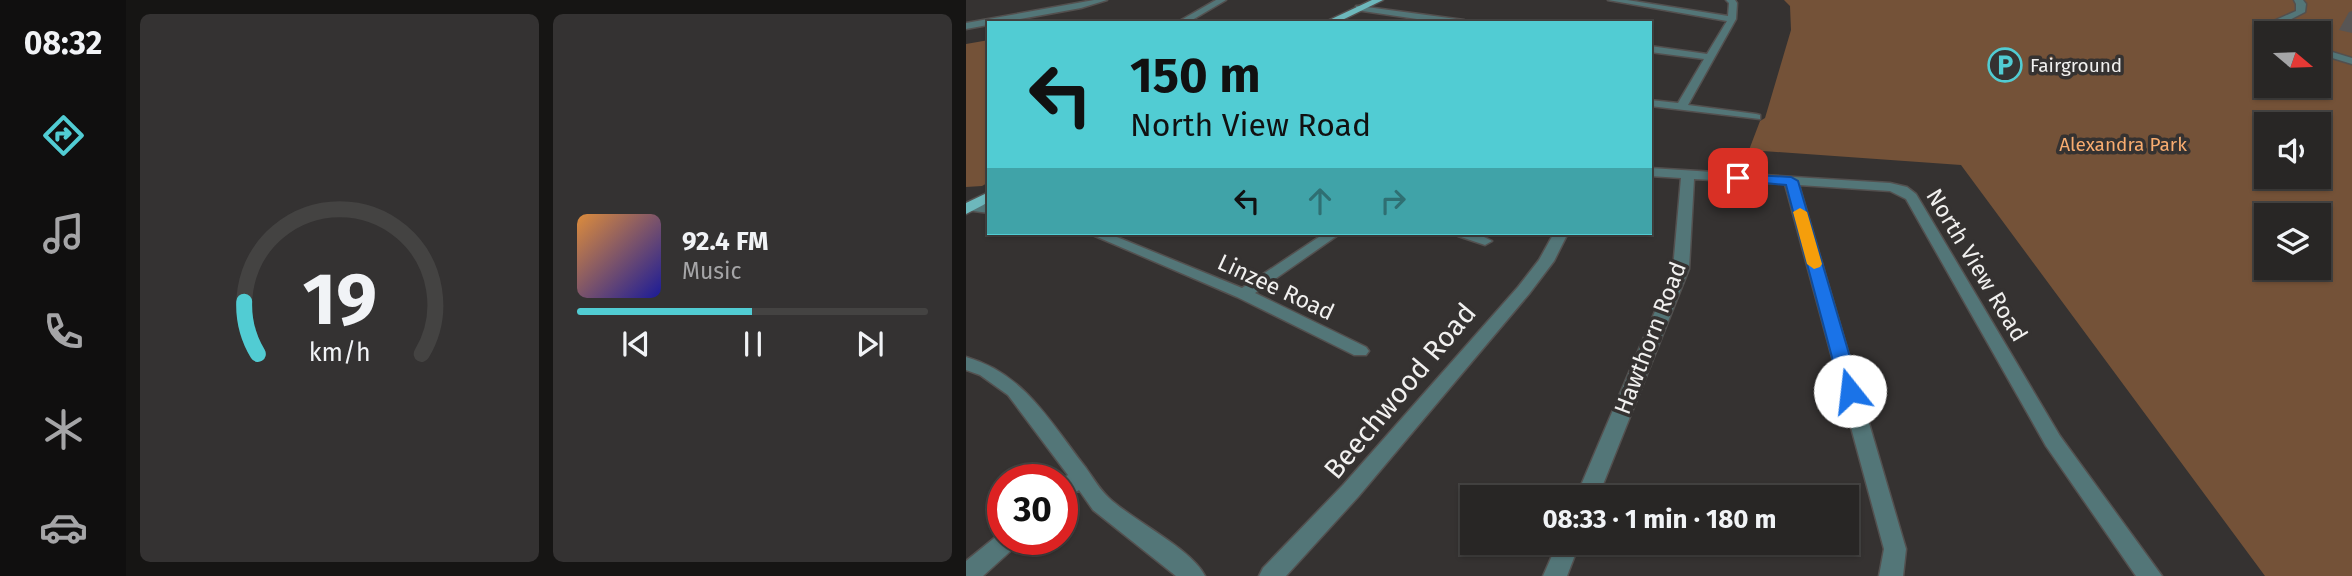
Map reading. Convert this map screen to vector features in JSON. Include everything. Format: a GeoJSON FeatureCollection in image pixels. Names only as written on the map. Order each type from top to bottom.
{"type":"FeatureCollection","features":[{"type":"Feature","properties":{"kind":"main road"},"geometry":{"type":"LineString","coordinates":[[1332,21],[1379,0]]}},
{"type":"Feature","properties":{"kind":"main road"},"geometry":{"type":"LineString","coordinates":[[968,208],[987,197]]}},
{"type":"Feature","properties":{"kind":"street"},"geometry":{"type":"LineString","coordinates":[[995,21],[1103,0]]}},
{"type":"Feature","properties":{"kind":"street"},"geometry":{"type":"LineString","coordinates":[[1184,21],[1222,0]]}},
{"type":"Feature","properties":{"kind":"street"},"geometry":{"type":"LineString","coordinates":[[1612,0],[1732,19]]}},
{"type":"Feature","properties":{"kind":"street"},"geometry":{"type":"LineString","coordinates":[[1681,107],[1732,19],[1733,3],[1730,0]]}},
{"type":"Feature","properties":{"kind":"street"},"geometry":{"type":"LineString","coordinates":[[2280,21],[2300,12],[2301,4],[2298,0]]}},
{"type":"Feature","properties":{"kind":"street"},"geometry":{"type":"LineString","coordinates":[[1074,21],[1081,6]]}},
{"type":"Feature","properties":{"kind":"street"},"geometry":{"type":"LineString","coordinates":[[1359,8],[1450,21]]}},
{"type":"Feature","properties":{"kind":"street"},"geometry":{"type":"LineString","coordinates":[[1372,21],[1389,12]]}},
{"type":"Feature","properties":{"kind":"street"},"geometry":{"type":"LineString","coordinates":[[966,26],[987,22]]}},
{"type":"Feature","properties":{"kind":"street"},"geometry":{"type":"LineString","coordinates":[[1652,48],[1710,57]]}},
{"type":"Feature","properties":{"kind":"street"},"geometry":{"type":"LineString","coordinates":[[2331,55],[2352,61]]}},
{"type":"Feature","properties":{"kind":"street"},"geometry":{"type":"LineString","coordinates":[[1652,103],[1756,117]]}},
{"type":"Feature","properties":{"kind":"street","name":"North View Road"},"geometry":{"type":"LineString","coordinates":[[1652,172],[1890,187],[1902,190],[1911,197],[2053,441],[2150,576]]}},
{"type":"Feature","properties":{"kind":"street","name":"Hawthorn Road"},"geometry":{"type":"LineString","coordinates":[[1592,485],[1681,269],[1688,174]]}},
{"type":"Feature","properties":{"kind":"street"},"geometry":{"type":"LineString","coordinates":[[1791,181],[1895,549],[1891,576]]}},
{"type":"Feature","properties":{"kind":"street"},"geometry":{"type":"LineString","coordinates":[[968,208],[987,209]]}},
{"type":"Feature","properties":{"kind":"street","name":"Linzee Road"},"geometry":{"type":"LineString","coordinates":[[1100,235],[1243,294],[1360,351]]}},
{"type":"Feature","properties":{"kind":"street"},"geometry":{"type":"LineString","coordinates":[[1243,294],[1331,235]]}},
{"type":"Feature","properties":{"kind":"street"},"geometry":{"type":"LineString","coordinates":[[1468,235],[1485,241]]}},
{"type":"Feature","properties":{"kind":"street","name":"Beechwood Road"},"geometry":{"type":"LineString","coordinates":[[1270,576],[1336,509],[1514,300],[1545,260],[1560,235]]}},
{"type":"Feature","properties":{"kind":"street"},"geometry":{"type":"LineString","coordinates":[[966,363],[986,371],[1015,390],[1101,504],[1193,576]]}},
{"type":"Feature","properties":{"kind":"street"},"geometry":{"type":"LineString","coordinates":[[966,576],[990,555]]}},
{"type":"Feature","properties":{"kind":"street"},"geometry":{"type":"LineString","coordinates":[[1555,576],[1564,555]]}},
{"type":"Feature","properties":{"kind":"green space","name":"Alexandra Park"},"geometry":{"type":"Polygon","coordinates":[[[1784,0],[2352,0],[2352,576],[2265,576],[1961,165],[1749,150],[1760,121],[1765,118],[1791,30],[1790,6],[1784,0]]]}},
{"type":"Feature","properties":{"kind":"green space"},"geometry":{"type":"Polygon","coordinates":[[[987,40],[987,183],[966,187],[966,44],[987,40]]]}},
{"type":"Feature","properties":{"kind":"slow traffic"},"geometry":{"type":"LineString","coordinates":[[1800,212],[1814,264]]}},
{"type":"Feature","properties":{"kind":"place","name":"Fairground"},"geometry":{"type":"Point","coordinates":[2005,65]}},
{"type":"Feature","properties":{"kind":"route"},"geometry":{"type":"LineString","coordinates":[[1738,178],[1791,181],[1850,391]]}}]}
